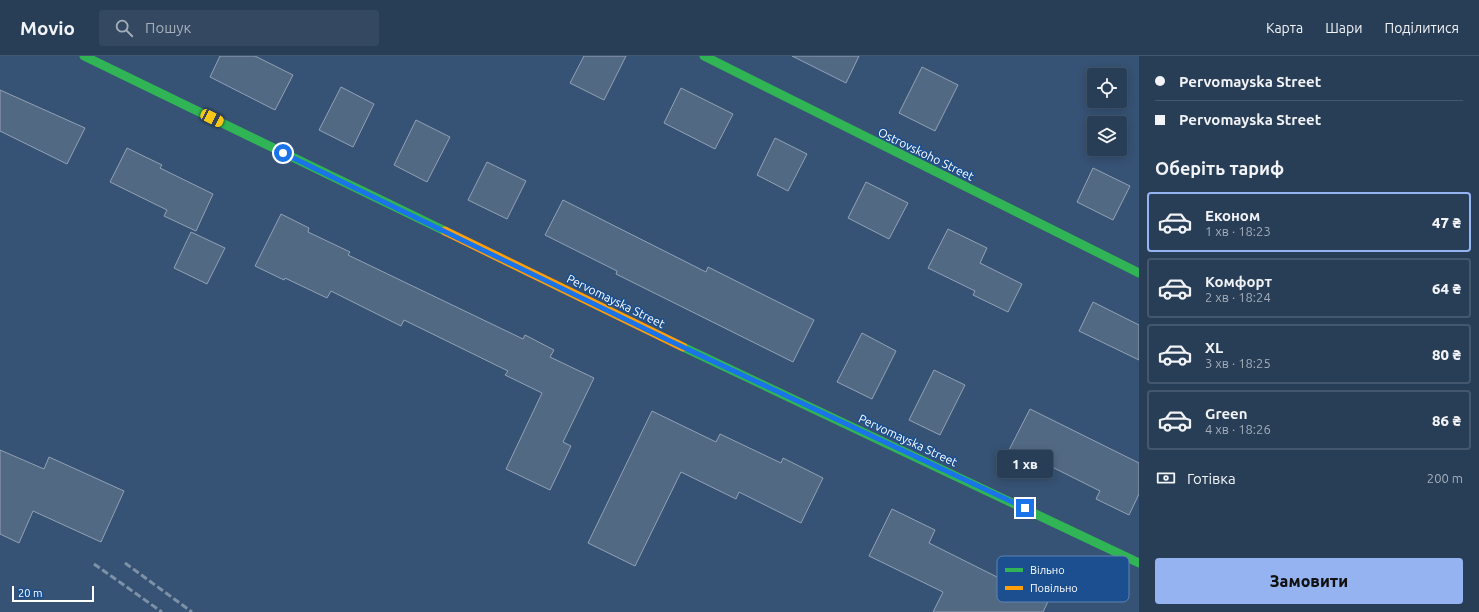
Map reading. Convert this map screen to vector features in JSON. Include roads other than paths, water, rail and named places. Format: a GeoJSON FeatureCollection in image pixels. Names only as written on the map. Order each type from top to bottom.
{"type":"FeatureCollection","features":[{"type":"Feature","properties":{"kind":"street","name":"Pervomayska Street"},"geometry":{"type":"LineString","coordinates":[[84,56],[668,340],[1124,556]]}},
{"type":"Feature","properties":{"kind":"street","name":"Ostrovskoho Street"},"geometry":{"type":"LineString","coordinates":[[704,56],[1139,273]]}},
{"type":"Feature","properties":{"kind":"street","name":"Pervomayska Street"},"geometry":{"type":"LineString","coordinates":[[1129,558],[1139,563]]}},
{"type":"Feature","properties":{"kind":"railway"},"geometry":{"type":"LineString","coordinates":[[125,563],[192,612]]}},
{"type":"Feature","properties":{"kind":"railway"},"geometry":{"type":"LineString","coordinates":[[94,564],[162,612]]}}]}
